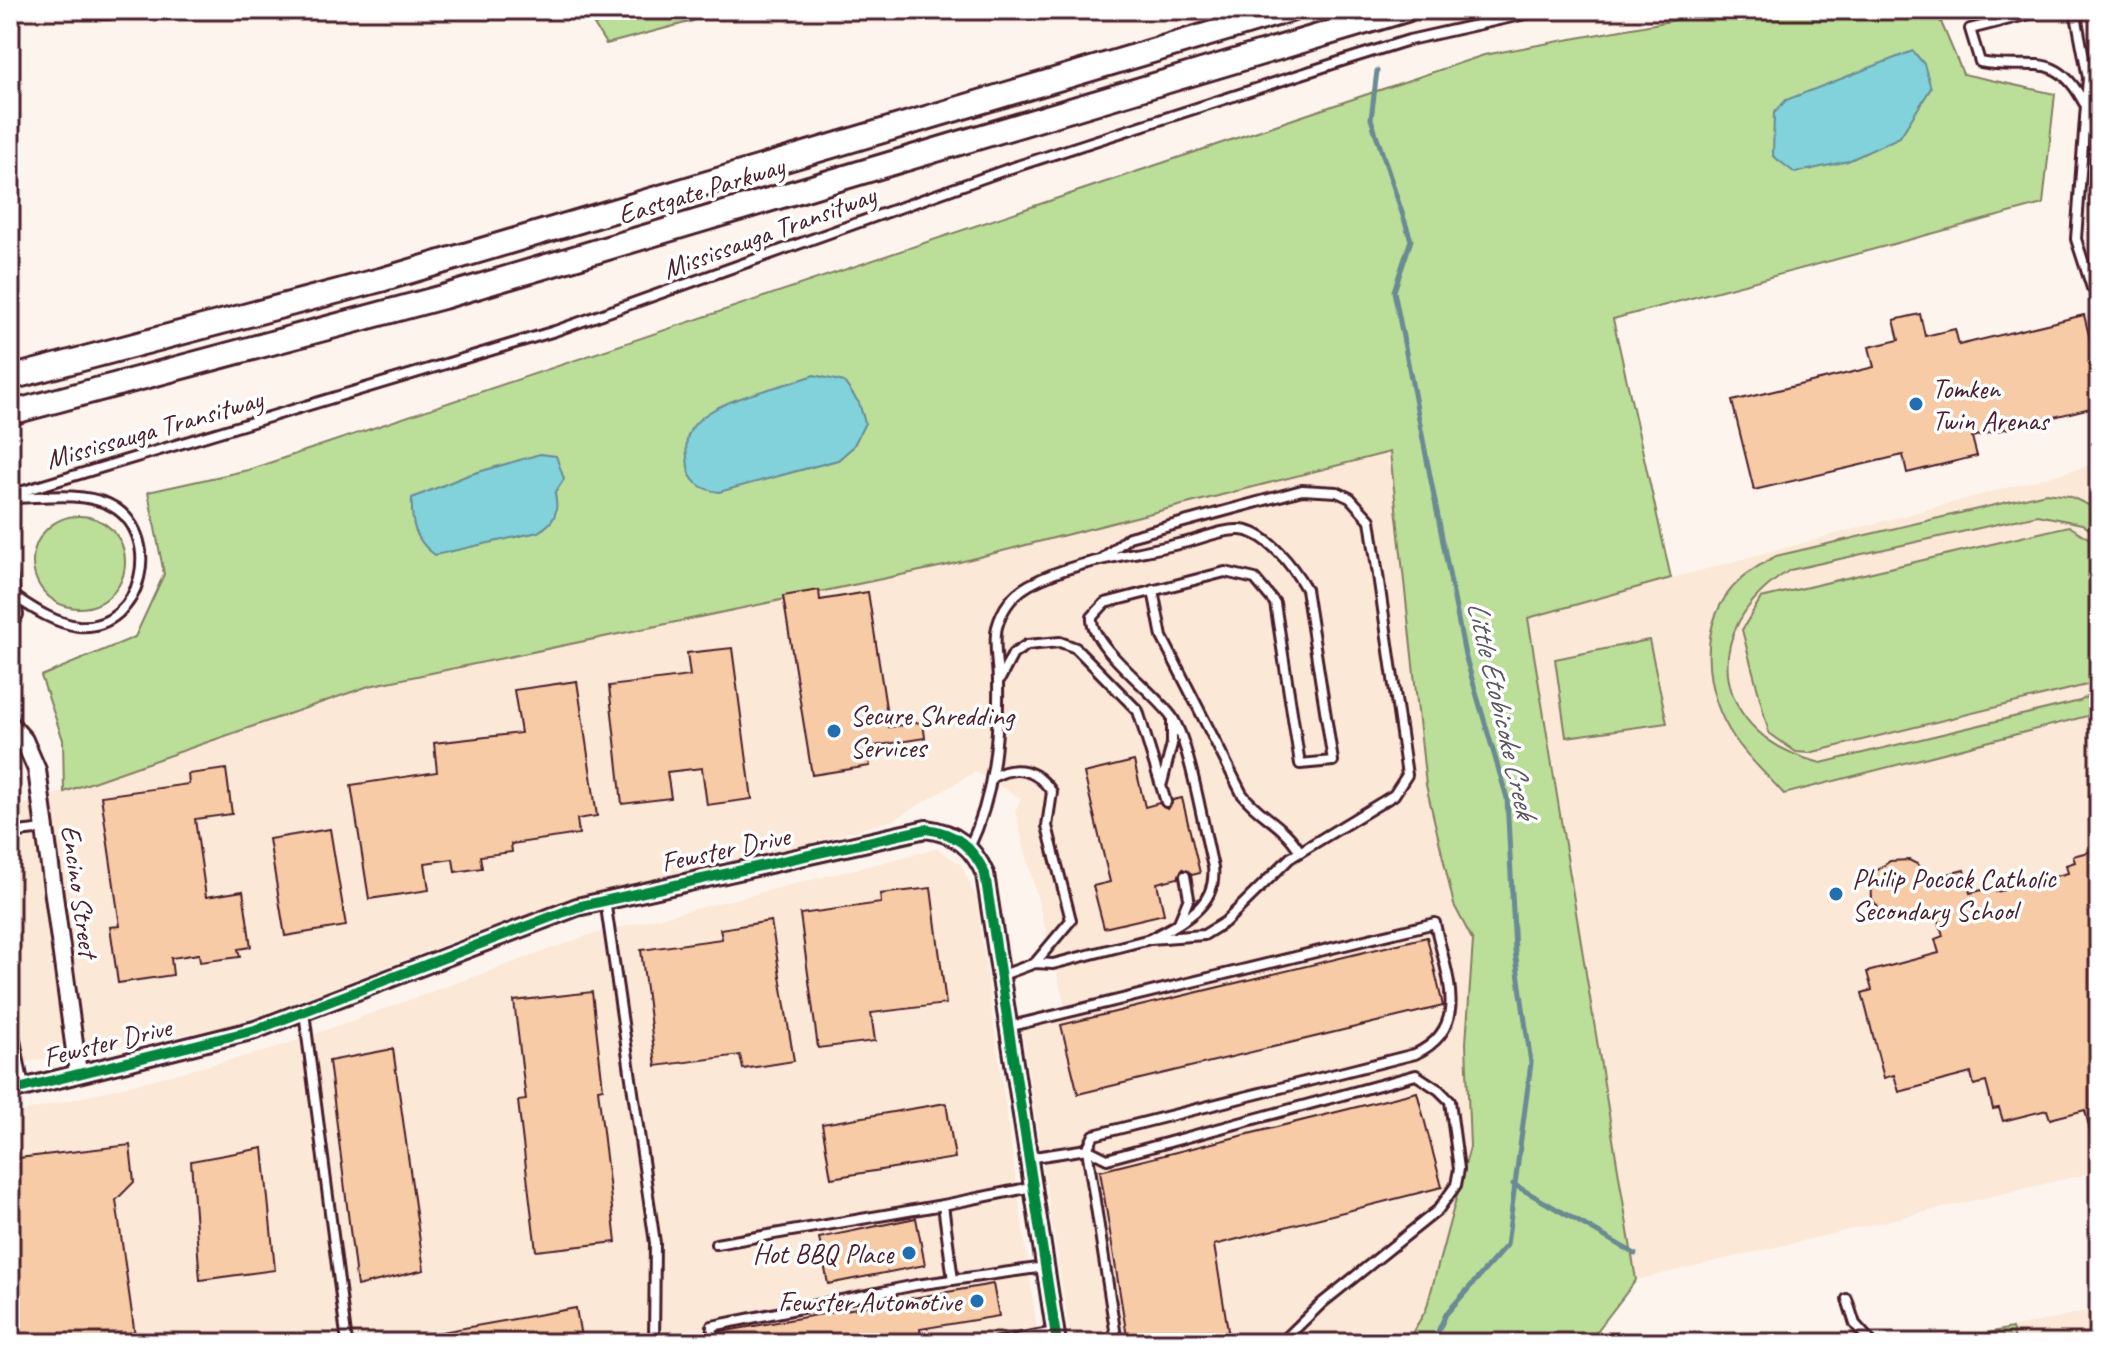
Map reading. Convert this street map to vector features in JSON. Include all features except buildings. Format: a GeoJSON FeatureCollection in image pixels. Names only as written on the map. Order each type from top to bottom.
{"type":"FeatureCollection","features":[{"type":"Feature","properties":{"kind":"main road","name":"Eastgate Parkway"},"geometry":{"type":"LineString","coordinates":[[10,378],[384,279],[1290,10]]}},
{"type":"Feature","properties":{"kind":"main road","name":"Eastgate Parkway"},"geometry":{"type":"LineString","coordinates":[[10,413],[458,292],[1406,10]]}},
{"type":"Feature","properties":{"kind":"street"},"geometry":{"type":"LineString","coordinates":[[100,10],[107,10]]}},
{"type":"Feature","properties":{"kind":"street","name":"Encino Street"},"geometry":{"type":"LineString","coordinates":[[10,724],[24,740],[37,770],[78,1073]]}},
{"type":"Feature","properties":{"kind":"street","name":"Fewster Drive"},"geometry":{"type":"LineString","coordinates":[[17,1090],[255,1030],[577,907],[926,829],[944,831],[969,848]]}},
{"type":"Feature","properties":{"kind":"street"},"geometry":{"type":"LineString","coordinates":[[969,848],[977,854],[985,874],[1056,1338]]}},
{"type":"Feature","properties":{"kind":"lane","name":"Mississauga Transitway"},"geometry":{"type":"LineString","coordinates":[[10,496],[555,331],[1008,169],[1345,60],[1409,40],[1543,10]]}},
{"type":"Feature","properties":{"kind":"lane"},"geometry":{"type":"LineString","coordinates":[[2045,10],[1970,29],[1980,62],[1998,66],[2041,63],[2060,70],[2074,85],[2084,105]]}},
{"type":"Feature","properties":{"kind":"lane"},"geometry":{"type":"LineString","coordinates":[[2075,10],[2088,78],[2076,239],[2092,288],[2099,287]]}},
{"type":"Feature","properties":{"kind":"lane"},"geometry":{"type":"LineString","coordinates":[[999,976],[1035,963],[1053,964],[1150,939],[1192,938],[1216,930],[1300,852],[1394,795],[1407,775],[1370,520],[1362,508],[1337,492],[1302,490],[1129,537],[1102,559]]}},
{"type":"Feature","properties":{"kind":"lane"},"geometry":{"type":"LineString","coordinates":[[10,496],[87,498],[106,504],[121,512],[133,526],[143,556],[142,570],[130,598],[105,621],[80,626],[66,623],[39,613],[17,598]]}},
{"type":"Feature","properties":{"kind":"lane"},"geometry":{"type":"LineString","coordinates":[[969,848],[993,777],[998,683],[996,631],[1002,612],[1014,596],[1030,584],[1102,559],[1133,556],[1234,530],[1261,538],[1292,567],[1306,589],[1333,761],[1300,764],[1275,603],[1268,589],[1255,579],[1225,572],[1153,590],[1105,603],[1095,611],[1091,623],[1096,636],[1171,716],[1179,730],[1215,883],[1199,909],[1150,939]]}},
{"type":"Feature","properties":{"kind":"lane"},"geometry":{"type":"LineString","coordinates":[[10,568],[18,615],[10,627]]}},
{"type":"Feature","properties":{"kind":"lane"},"geometry":{"type":"LineString","coordinates":[[1153,590],[1162,637],[1242,794],[1251,805],[1278,823],[1300,852]]}},
{"type":"Feature","properties":{"kind":"lane"},"geometry":{"type":"LineString","coordinates":[[998,683],[1013,654],[1027,645],[1052,641],[1076,648],[1138,711],[1166,802]]}},
{"type":"Feature","properties":{"kind":"lane"},"geometry":{"type":"LineString","coordinates":[[1161,784],[1172,744],[1171,716]]}},
{"type":"Feature","properties":{"kind":"lane"},"geometry":{"type":"LineString","coordinates":[[993,777],[1014,769],[1025,770],[1045,782],[1052,792],[1047,826],[1071,920],[1035,963]]}},
{"type":"Feature","properties":{"kind":"lane"},"geometry":{"type":"LineString","coordinates":[[10,833],[45,829]]}},
{"type":"Feature","properties":{"kind":"lane"},"geometry":{"type":"LineString","coordinates":[[1176,925],[1188,908],[1185,876]]}},
{"type":"Feature","properties":{"kind":"lane"},"geometry":{"type":"LineString","coordinates":[[605,900],[655,1243],[654,1343]]}},
{"type":"Feature","properties":{"kind":"lane"},"geometry":{"type":"LineString","coordinates":[[1007,1027],[1435,923],[1453,1007],[1448,1027],[1434,1045],[1415,1054],[1103,1130],[1094,1135],[1087,1149],[1117,1343]]}},
{"type":"Feature","properties":{"kind":"lane"},"geometry":{"type":"LineString","coordinates":[[304,1011],[347,1343]]}},
{"type":"Feature","properties":{"kind":"lane"},"geometry":{"type":"LineString","coordinates":[[10,1014],[17,1090]]}},
{"type":"Feature","properties":{"kind":"lane"},"geometry":{"type":"LineString","coordinates":[[1028,1158],[1087,1149],[1107,1159],[1416,1075],[1439,1090],[1450,1101],[1454,1117],[1459,1169],[1450,1197],[1322,1303],[1281,1343]]}},
{"type":"Feature","properties":{"kind":"lane"},"geometry":{"type":"LineString","coordinates":[[716,1244],[1032,1187]]}},
{"type":"Feature","properties":{"kind":"lane"},"geometry":{"type":"LineString","coordinates":[[943,1205],[953,1280]]}},
{"type":"Feature","properties":{"kind":"lane"},"geometry":{"type":"LineString","coordinates":[[715,1343],[712,1326],[953,1280],[1045,1267]]}},
{"type":"Feature","properties":{"kind":"lane"},"geometry":{"type":"LineString","coordinates":[[1847,1299],[1855,1324],[1872,1343]]}},
{"type":"Feature","properties":{"kind":"lane"},"geometry":{"type":"LineString","coordinates":[[993,1343],[1056,1338]]}},
{"type":"Feature","properties":{"kind":"shaded area"},"geometry":{"type":"Polygon","coordinates":[[[1391,452],[1426,785],[1454,905],[1473,941],[1466,1043],[1470,1147],[1426,1310],[1406,1343],[1071,1343],[1021,1026],[1065,1006],[1015,812],[1021,798],[975,772],[891,821],[456,940],[235,1025],[10,1065],[10,810],[369,686],[944,566],[1391,452]]]}},
{"type":"Feature","properties":{"kind":"shaded area","name":"Philip Pocock Catholic Secondary School"},"geometry":{"type":"Polygon","coordinates":[[[2099,463],[2099,1171],[1636,1280],[1528,617],[2099,463]]]}},
{"type":"Feature","properties":{"kind":"shaded area"},"geometry":{"type":"Polygon","coordinates":[[[936,849],[961,864],[976,897],[1039,1343],[10,1343],[10,1115],[270,1050],[589,935],[936,849]]]}},
{"type":"Feature","properties":{"kind":"shaded area"},"geometry":{"type":"Polygon","coordinates":[[[2099,1308],[2099,1343],[2016,1343],[2012,1328],[2099,1308]]]}},
{"type":"Feature","properties":{"kind":"green space"},"geometry":{"type":"Polygon","coordinates":[[[639,10],[689,10],[693,21],[606,44],[594,25],[639,10]]]}},
{"type":"Feature","properties":{"kind":"green space"},"geometry":{"type":"Polygon","coordinates":[[[1731,10],[1936,10],[1963,74],[2055,94],[2043,204],[1613,319],[1671,578],[1528,618],[1636,1280],[1588,1343],[1406,1343],[1426,1310],[1470,1147],[1466,1043],[1473,941],[1454,905],[1426,785],[1390,452],[944,566],[369,686],[64,792],[63,740],[41,676],[135,637],[164,574],[148,492],[248,470],[1484,55],[1731,10]]]}},
{"type":"Feature","properties":{"kind":"green space"},"geometry":{"type":"Polygon","coordinates":[[[2046,493],[2069,496],[2099,510],[2099,536],[2082,524],[2038,515],[1790,570],[1759,594],[1739,621],[1729,650],[1729,679],[1738,706],[1757,730],[1784,750],[1821,763],[2080,701],[2099,689],[2099,713],[1784,794],[1735,739],[1716,701],[1709,658],[1710,636],[1726,596],[1744,576],[1776,556],[2046,493]]]}},
{"type":"Feature","properties":{"kind":"green space"},"geometry":{"type":"Polygon","coordinates":[[[79,516],[96,520],[111,530],[121,545],[125,562],[121,579],[111,594],[96,604],[79,608],[62,604],[47,594],[37,579],[33,562],[37,545],[47,530],[62,520],[79,516]]]}},
{"type":"Feature","properties":{"kind":"green space"},"geometry":{"type":"Polygon","coordinates":[[[2069,526],[2099,545],[2099,682],[1809,753],[1796,752],[1769,733],[1742,630],[1761,598],[2069,526]]]}},
{"type":"Feature","properties":{"kind":"green space"},"geometry":{"type":"Polygon","coordinates":[[[1649,640],[1667,723],[1566,737],[1555,659],[1649,640]]]}},
{"type":"Feature","properties":{"kind":"green space"},"geometry":{"type":"Polygon","coordinates":[[[2012,1328],[2016,1343],[1941,1343],[2012,1328]]]}},
{"type":"Feature","properties":{"kind":"water"},"geometry":{"type":"Polygon","coordinates":[[[1913,51],[1924,64],[1931,88],[1900,137],[1848,161],[1795,173],[1773,156],[1774,113],[1786,100],[1913,51]]]}},
{"type":"Feature","properties":{"kind":"water"},"geometry":{"type":"Polygon","coordinates":[[[814,375],[844,382],[859,403],[865,423],[853,447],[838,460],[719,492],[703,488],[695,482],[689,473],[686,444],[690,431],[699,420],[728,403],[814,375]]]}},
{"type":"Feature","properties":{"kind":"water"},"geometry":{"type":"Polygon","coordinates":[[[540,454],[556,456],[564,479],[555,493],[552,521],[544,528],[538,532],[435,555],[422,543],[413,523],[412,498],[468,475],[540,454]]]}},
{"type":"Feature","properties":{"kind":"waterway","name":"Little Etobicoke Creek"},"geometry":{"type":"LineString","coordinates":[[1377,71],[1371,119],[1411,240],[1394,291],[1465,655],[1507,798],[1515,951],[1531,1063],[1507,1245],[1446,1314],[1433,1343]]}},
{"type":"Feature","properties":{"kind":"waterway"},"geometry":{"type":"LineString","coordinates":[[1513,1184],[1635,1254]]}},
{"type":"Feature","properties":{"kind":"cycle path"},"geometry":{"type":"LineString","coordinates":[[10,1091],[255,1030],[577,907],[926,829],[937,831],[955,838],[969,849],[985,874],[1057,1343]]}},
{"type":"Feature","properties":{"kind":"place","name":"Tomken Twin Arenas"},"geometry":{"type":"Point","coordinates":[1916,404]}},
{"type":"Feature","properties":{"kind":"place","name":"Secure Shredding Services"},"geometry":{"type":"Point","coordinates":[834,731]}},
{"type":"Feature","properties":{"kind":"place","name":"Philip Pocock Catholic Secondary School"},"geometry":{"type":"Point","coordinates":[1836,894]}},
{"type":"Feature","properties":{"kind":"place","name":"Hot BBQ Place"},"geometry":{"type":"Point","coordinates":[909,1253]}},
{"type":"Feature","properties":{"kind":"place","name":"Fewster Automotive"},"geometry":{"type":"Point","coordinates":[977,1301]}}]}
